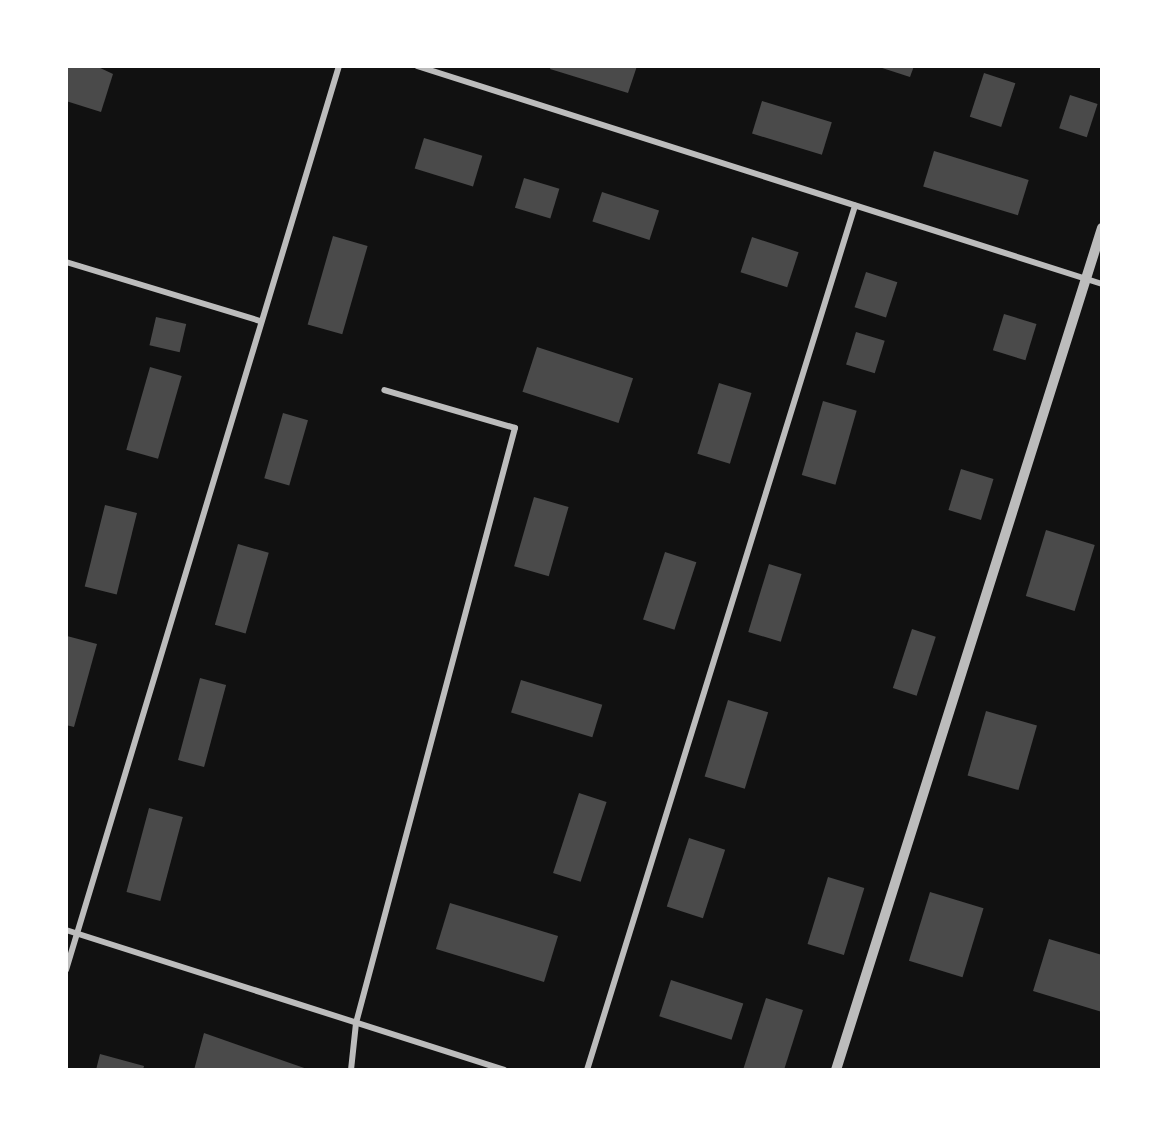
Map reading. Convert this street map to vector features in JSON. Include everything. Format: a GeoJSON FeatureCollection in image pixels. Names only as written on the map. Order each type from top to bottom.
{"type":"FeatureCollection","features":[{"type":"Feature","properties":{"kind":"street"},"geometry":{"type":"LineString","coordinates":[[66,970],[260,321],[339,66]]}},
{"type":"Feature","properties":{"kind":"street"},"geometry":{"type":"LineString","coordinates":[[417,66],[1102,284]]}},
{"type":"Feature","properties":{"kind":"street"},"geometry":{"type":"LineString","coordinates":[[587,1070],[855,206]]}},
{"type":"Feature","properties":{"kind":"street"},"geometry":{"type":"LineString","coordinates":[[836,1070],[1102,228]]}},
{"type":"Feature","properties":{"kind":"street"},"geometry":{"type":"LineString","coordinates":[[66,262],[260,321]]}},
{"type":"Feature","properties":{"kind":"street"},"geometry":{"type":"LineString","coordinates":[[351,1070],[356,1023],[514,428],[384,390]]}},
{"type":"Feature","properties":{"kind":"street"},"geometry":{"type":"LineString","coordinates":[[66,930],[504,1070]]}},
{"type":"Feature","properties":{"kind":"building"},"geometry":{"type":"Polygon","coordinates":[[[66,66],[96,66],[113,74],[101,112],[66,101],[66,66]]]}},
{"type":"Feature","properties":{"kind":"building"},"geometry":{"type":"Polygon","coordinates":[[[551,66],[637,66],[628,93],[550,69],[551,66]]]}},
{"type":"Feature","properties":{"kind":"building"},"geometry":{"type":"Polygon","coordinates":[[[876,66],[914,66],[910,77],[876,66]]]}},
{"type":"Feature","properties":{"kind":"building"},"geometry":{"type":"Polygon","coordinates":[[[984,73],[1015,83],[1001,127],[970,117],[984,73]]]}},
{"type":"Feature","properties":{"kind":"building"},"geometry":{"type":"Polygon","coordinates":[[[1070,95],[1098,104],[1087,137],[1059,128],[1070,95]]]}},
{"type":"Feature","properties":{"kind":"building"},"geometry":{"type":"Polygon","coordinates":[[[762,101],[832,122],[822,155],[752,134],[762,101]]]}},
{"type":"Feature","properties":{"kind":"building"},"geometry":{"type":"Polygon","coordinates":[[[424,138],[482,156],[473,186],[415,169],[424,138]]]}},
{"type":"Feature","properties":{"kind":"building"},"geometry":{"type":"Polygon","coordinates":[[[934,151],[1029,180],[1018,215],[923,186],[934,151]]]}},
{"type":"Feature","properties":{"kind":"building"},"geometry":{"type":"Polygon","coordinates":[[[524,178],[559,189],[550,218],[515,208],[524,178]]]}},
{"type":"Feature","properties":{"kind":"building"},"geometry":{"type":"Polygon","coordinates":[[[602,192],[659,211],[649,240],[592,221],[602,192]]]}},
{"type":"Feature","properties":{"kind":"building"},"geometry":{"type":"Polygon","coordinates":[[[333,236],[368,246],[342,334],[308,324],[333,236]]]}},
{"type":"Feature","properties":{"kind":"building"},"geometry":{"type":"Polygon","coordinates":[[[752,237],[799,252],[787,287],[741,272],[752,237]]]}},
{"type":"Feature","properties":{"kind":"building"},"geometry":{"type":"Polygon","coordinates":[[[866,272],[897,282],[886,317],[855,307],[866,272]]]}},
{"type":"Feature","properties":{"kind":"building"},"geometry":{"type":"Polygon","coordinates":[[[1004,314],[1037,324],[1025,360],[993,350],[1004,314]]]}},
{"type":"Feature","properties":{"kind":"building"},"geometry":{"type":"Polygon","coordinates":[[[156,317],[186,324],[180,352],[149,345],[156,317]]]}},
{"type":"Feature","properties":{"kind":"building"},"geometry":{"type":"Polygon","coordinates":[[[856,332],[885,341],[875,373],[846,365],[856,332]]]}},
{"type":"Feature","properties":{"kind":"building"},"geometry":{"type":"Polygon","coordinates":[[[537,347],[633,378],[619,423],[522,392],[537,347]]]}},
{"type":"Feature","properties":{"kind":"building"},"geometry":{"type":"Polygon","coordinates":[[[150,367],[182,376],[158,459],[126,450],[150,367]]]}},
{"type":"Feature","properties":{"kind":"building"},"geometry":{"type":"Polygon","coordinates":[[[719,383],[752,393],[730,464],[697,454],[719,383]]]}},
{"type":"Feature","properties":{"kind":"building"},"geometry":{"type":"Polygon","coordinates":[[[823,401],[857,411],[835,485],[802,475],[823,401]]]}},
{"type":"Feature","properties":{"kind":"building"},"geometry":{"type":"Polygon","coordinates":[[[283,413],[308,420],[289,486],[264,478],[283,413]]]}},
{"type":"Feature","properties":{"kind":"building"},"geometry":{"type":"Polygon","coordinates":[[[961,469],[994,479],[981,520],[948,510],[961,469]]]}},
{"type":"Feature","properties":{"kind":"building"},"geometry":{"type":"Polygon","coordinates":[[[534,497],[569,507],[549,576],[514,566],[534,497]]]}},
{"type":"Feature","properties":{"kind":"building"},"geometry":{"type":"Polygon","coordinates":[[[105,505],[137,513],[117,594],[85,587],[105,505]]]}},
{"type":"Feature","properties":{"kind":"building"},"geometry":{"type":"Polygon","coordinates":[[[1046,530],[1095,545],[1075,611],[1026,596],[1046,530]]]}},
{"type":"Feature","properties":{"kind":"building"},"geometry":{"type":"Polygon","coordinates":[[[238,544],[269,553],[246,634],[215,625],[238,544]]]}},
{"type":"Feature","properties":{"kind":"building"},"geometry":{"type":"Polygon","coordinates":[[[665,552],[696,562],[674,630],[643,620],[665,552]]]}},
{"type":"Feature","properties":{"kind":"building"},"geometry":{"type":"Polygon","coordinates":[[[769,564],[802,574],[781,642],[748,632],[769,564]]]}},
{"type":"Feature","properties":{"kind":"building"},"geometry":{"type":"Polygon","coordinates":[[[912,629],[936,637],[917,696],[893,688],[912,629]]]}},
{"type":"Feature","properties":{"kind":"building"},"geometry":{"type":"Polygon","coordinates":[[[67,636],[97,644],[74,727],[66,725],[67,636]]]}},
{"type":"Feature","properties":{"kind":"building"},"geometry":{"type":"Polygon","coordinates":[[[200,678],[226,685],[204,767],[178,760],[200,678]]]}},
{"type":"Feature","properties":{"kind":"building"},"geometry":{"type":"Polygon","coordinates":[[[521,680],[602,705],[592,737],[511,713],[521,680]]]}},
{"type":"Feature","properties":{"kind":"building"},"geometry":{"type":"Polygon","coordinates":[[[728,700],[768,712],[745,789],[705,777],[728,700]]]}},
{"type":"Feature","properties":{"kind":"building"},"geometry":{"type":"Polygon","coordinates":[[[986,711],[1037,726],[1018,790],[968,775],[986,711]]]}},
{"type":"Feature","properties":{"kind":"building"},"geometry":{"type":"Polygon","coordinates":[[[579,793],[607,802],[581,882],[553,873],[579,793]]]}},
{"type":"Feature","properties":{"kind":"building"},"geometry":{"type":"Polygon","coordinates":[[[149,808],[183,817],[160,901],[126,892],[149,808]]]}},
{"type":"Feature","properties":{"kind":"building"},"geometry":{"type":"Polygon","coordinates":[[[689,838],[725,850],[703,918],[667,906],[689,838]]]}},
{"type":"Feature","properties":{"kind":"building"},"geometry":{"type":"Polygon","coordinates":[[[828,877],[864,888],[844,955],[808,944],[828,877]]]}},
{"type":"Feature","properties":{"kind":"building"},"geometry":{"type":"Polygon","coordinates":[[[930,892],[984,908],[963,977],[909,961],[930,892]]]}},
{"type":"Feature","properties":{"kind":"building"},"geometry":{"type":"Polygon","coordinates":[[[450,903],[558,936],[544,982],[436,949],[450,903]]]}},
{"type":"Feature","properties":{"kind":"building"},"geometry":{"type":"Polygon","coordinates":[[[1049,939],[1102,955],[1102,1012],[1033,991],[1049,939]]]}},
{"type":"Feature","properties":{"kind":"building"},"geometry":{"type":"Polygon","coordinates":[[[671,980],[743,1003],[732,1040],[659,1016],[671,980]]]}},
{"type":"Feature","properties":{"kind":"building"},"geometry":{"type":"Polygon","coordinates":[[[766,998],[803,1010],[784,1070],[743,1070],[766,998]]]}},
{"type":"Feature","properties":{"kind":"building"},"geometry":{"type":"Polygon","coordinates":[[[204,1033],[310,1070],[194,1070],[204,1033]]]}},
{"type":"Feature","properties":{"kind":"building"},"geometry":{"type":"Polygon","coordinates":[[[100,1054],[144,1066],[143,1070],[96,1070],[100,1054]]]}}]}
